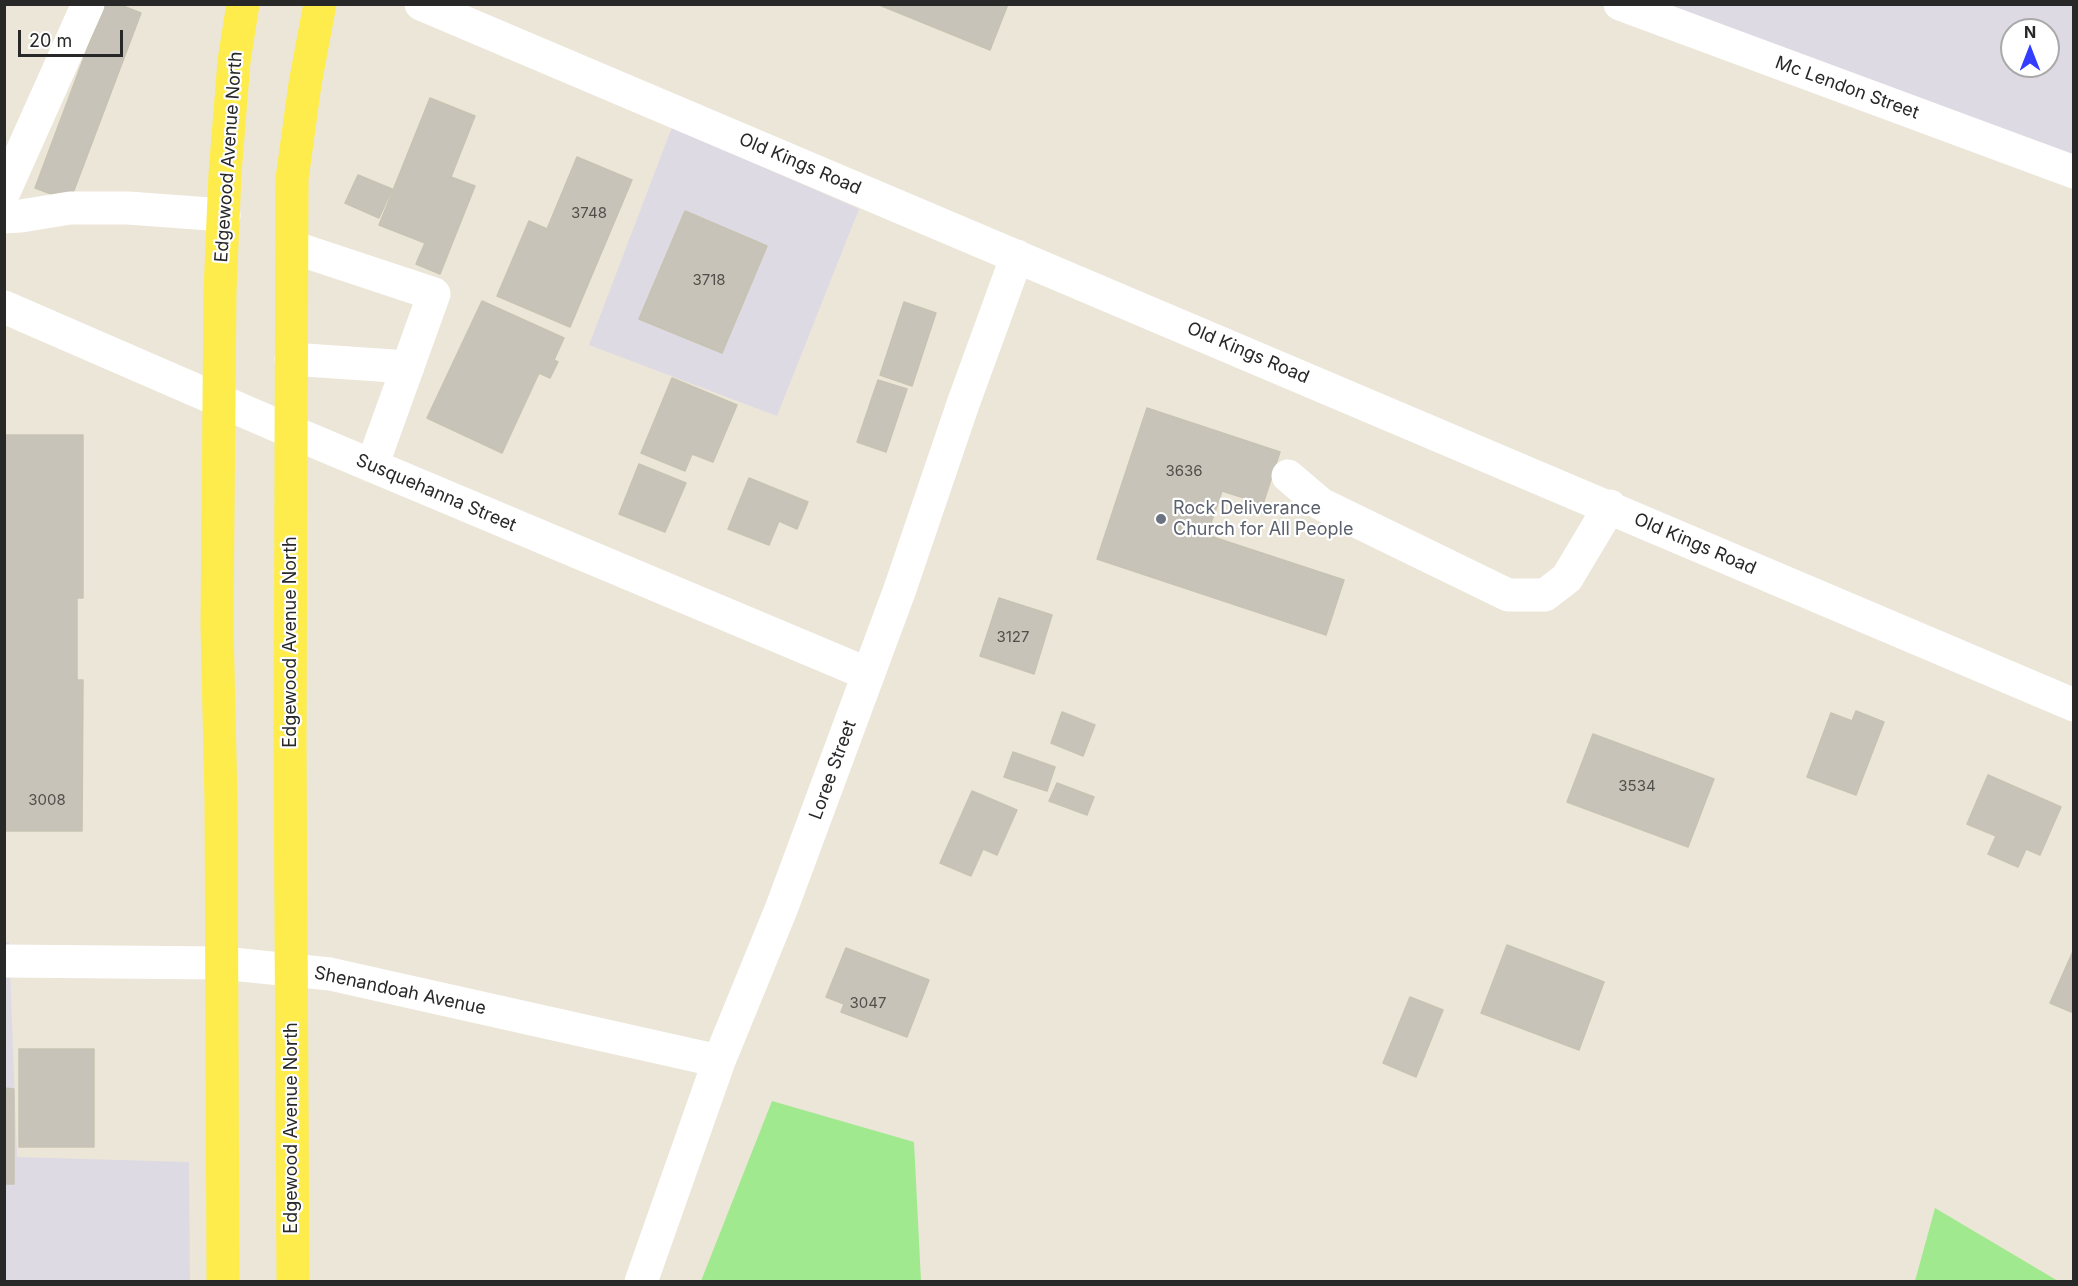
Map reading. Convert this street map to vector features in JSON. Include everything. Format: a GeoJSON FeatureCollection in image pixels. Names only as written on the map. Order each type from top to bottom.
{"type":"FeatureCollection","features":[{"type":"Feature","properties":{"kind":"main road","name":"Edgewood Avenue North"},"geometry":{"type":"LineString","coordinates":[[223,1281],[222,963],[217,625],[220,291],[225,174],[233,72],[243,4]]}},
{"type":"Feature","properties":{"kind":"main road","name":"Edgewood Avenue North"},"geometry":{"type":"LineString","coordinates":[[293,1281],[292,179],[305,84],[320,4]]}},
{"type":"Feature","properties":{"kind":"street"},"geometry":{"type":"LineString","coordinates":[[4,192],[88,4]]}},
{"type":"Feature","properties":{"kind":"street","name":"Old Kings Road"},"geometry":{"type":"LineString","coordinates":[[421,4],[2073,705]]}},
{"type":"Feature","properties":{"kind":"street","name":"Mc Lendon Street"},"geometry":{"type":"LineString","coordinates":[[1620,4],[2073,172]]}},
{"type":"Feature","properties":{"kind":"street"},"geometry":{"type":"LineString","coordinates":[[4,217],[69,208],[128,208],[224,215]]}},
{"type":"Feature","properties":{"kind":"street"},"geometry":{"type":"LineString","coordinates":[[292,247],[434,294],[372,466]]}},
{"type":"Feature","properties":{"kind":"street","name":"Loree Street"},"geometry":{"type":"LineString","coordinates":[[641,1281],[719,1061],[782,907],[868,674],[1017,256]]}},
{"type":"Feature","properties":{"kind":"street","name":"Susquehanna Street"},"geometry":{"type":"LineString","coordinates":[[4,307],[372,466],[868,674]]}},
{"type":"Feature","properties":{"kind":"street"},"geometry":{"type":"LineString","coordinates":[[291,359],[408,367]]}},
{"type":"Feature","properties":{"kind":"street"},"geometry":{"type":"LineString","coordinates":[[1288,476],[1322,504],[1508,595],[1545,595],[1567,578],[1610,507]]}},
{"type":"Feature","properties":{"kind":"street","name":"Shenandoah Avenue"},"geometry":{"type":"LineString","coordinates":[[4,961],[222,963],[330,974],[719,1061]]}},
{"type":"Feature","properties":{"kind":"shaded area"},"geometry":{"type":"Polygon","coordinates":[[[1661,5],[2073,5],[2073,154],[1661,5]]]}},
{"type":"Feature","properties":{"kind":"shaded area"},"geometry":{"type":"Polygon","coordinates":[[[672,127],[859,209],[777,416],[589,345],[672,127]]]}},
{"type":"Feature","properties":{"kind":"shaded area"},"geometry":{"type":"Polygon","coordinates":[[[4,942],[9,942],[17,1157],[189,1162],[190,1281],[5,1281],[4,942]]]}},
{"type":"Feature","properties":{"kind":"green space"},"geometry":{"type":"Polygon","coordinates":[[[772,1101],[914,1142],[921,1281],[701,1281],[772,1101]]]}},
{"type":"Feature","properties":{"kind":"green space"},"geometry":{"type":"Polygon","coordinates":[[[1935,1208],[2058,1281],[1915,1281],[1935,1208]]]}},
{"type":"Feature","properties":{"kind":"building"},"geometry":{"type":"Polygon","coordinates":[[[104,4],[118,4],[141,13],[70,201],[35,188],[104,4]]]}},
{"type":"Feature","properties":{"kind":"building"},"geometry":{"type":"Polygon","coordinates":[[[877,4],[1008,4],[990,50],[877,4]]]}},
{"type":"Feature","properties":{"kind":"building"},"geometry":{"type":"Polygon","coordinates":[[[430,98],[475,116],[451,177],[475,186],[440,274],[416,264],[425,243],[379,225],[430,98]]]}},
{"type":"Feature","properties":{"kind":"building"},"geometry":{"type":"Polygon","coordinates":[[[577,157],[632,180],[570,327],[497,296],[529,221],[547,229],[577,157]]]}},
{"type":"Feature","properties":{"kind":"building"},"geometry":{"type":"Polygon","coordinates":[[[358,175],[392,189],[379,218],[345,203],[358,175]]]}},
{"type":"Feature","properties":{"kind":"building"},"geometry":{"type":"Polygon","coordinates":[[[685,211],[767,246],[722,353],[639,319],[685,211]]]}},
{"type":"Feature","properties":{"kind":"building"},"geometry":{"type":"Polygon","coordinates":[[[482,301],[564,338],[554,360],[558,362],[550,378],[539,373],[502,453],[427,418],[482,301]]]}},
{"type":"Feature","properties":{"kind":"building"},"geometry":{"type":"Polygon","coordinates":[[[904,302],[936,313],[912,386],[880,375],[904,302]]]}},
{"type":"Feature","properties":{"kind":"building"},"geometry":{"type":"Polygon","coordinates":[[[672,378],[737,405],[713,462],[692,454],[685,471],[641,453],[672,378]]]}},
{"type":"Feature","properties":{"kind":"building"},"geometry":{"type":"Polygon","coordinates":[[[878,380],[907,389],[886,452],[857,442],[878,380]]]}},
{"type":"Feature","properties":{"kind":"building","name":"Rock Deliverance Church for All People"},"geometry":{"type":"Polygon","coordinates":[[[1147,408],[1280,452],[1263,504],[1222,491],[1207,535],[1344,580],[1326,635],[1097,559],[1147,408]]]}},
{"type":"Feature","properties":{"kind":"building"},"geometry":{"type":"Polygon","coordinates":[[[4,435],[83,435],[83,598],[77,598],[77,680],[83,680],[82,831],[4,831],[4,435]]]}},
{"type":"Feature","properties":{"kind":"building"},"geometry":{"type":"Polygon","coordinates":[[[639,464],[686,483],[665,532],[619,514],[639,464]]]}},
{"type":"Feature","properties":{"kind":"building"},"geometry":{"type":"Polygon","coordinates":[[[749,478],[808,502],[797,529],[779,521],[769,545],[728,529],[749,478]]]}},
{"type":"Feature","properties":{"kind":"building"},"geometry":{"type":"Polygon","coordinates":[[[999,598],[1052,615],[1034,674],[980,656],[999,598]]]}},
{"type":"Feature","properties":{"kind":"building"},"geometry":{"type":"Polygon","coordinates":[[[1856,711],[1884,722],[1856,795],[1807,777],[1831,713],[1852,721],[1856,711]]]}},
{"type":"Feature","properties":{"kind":"building"},"geometry":{"type":"Polygon","coordinates":[[[1062,712],[1095,725],[1083,756],[1051,743],[1062,712]]]}},
{"type":"Feature","properties":{"kind":"building"},"geometry":{"type":"Polygon","coordinates":[[[1593,734],[1714,779],[1688,847],[1567,802],[1593,734]]]}},
{"type":"Feature","properties":{"kind":"building"},"geometry":{"type":"Polygon","coordinates":[[[1013,752],[1055,767],[1047,791],[1004,777],[1013,752]]]}},
{"type":"Feature","properties":{"kind":"building"},"geometry":{"type":"Polygon","coordinates":[[[1988,775],[2061,807],[2040,855],[2026,849],[2018,867],[1988,854],[1996,836],[1967,824],[1988,775]]]}},
{"type":"Feature","properties":{"kind":"building"},"geometry":{"type":"Polygon","coordinates":[[[1057,783],[1094,797],[1087,815],[1049,801],[1057,783]]]}},
{"type":"Feature","properties":{"kind":"building"},"geometry":{"type":"Polygon","coordinates":[[[972,791],[1017,810],[997,855],[983,849],[971,876],[940,863],[972,791]]]}},
{"type":"Feature","properties":{"kind":"building"},"geometry":{"type":"Polygon","coordinates":[[[1507,945],[1604,982],[1579,1050],[1481,1013],[1507,945]]]}},
{"type":"Feature","properties":{"kind":"building"},"geometry":{"type":"Polygon","coordinates":[[[846,948],[929,980],[907,1037],[841,1012],[844,1004],[826,997],[846,948]]]}},
{"type":"Feature","properties":{"kind":"building"},"geometry":{"type":"Polygon","coordinates":[[[2074,949],[2074,1013],[2050,1003],[2074,949]]]}},
{"type":"Feature","properties":{"kind":"building"},"geometry":{"type":"Polygon","coordinates":[[[1410,997],[1443,1010],[1416,1077],[1383,1063],[1410,997]]]}},
{"type":"Feature","properties":{"kind":"building"},"geometry":{"type":"Polygon","coordinates":[[[19,1049],[94,1049],[94,1147],[19,1147],[19,1049]]]}},
{"type":"Feature","properties":{"kind":"building"},"geometry":{"type":"Polygon","coordinates":[[[4,1088],[14,1089],[14,1184],[4,1184],[4,1088]]]}},
{"type":"Feature","properties":{"kind":"place","name":"Rock Deliverance Church for All People"},"geometry":{"type":"Point","coordinates":[1161,519]}}]}
